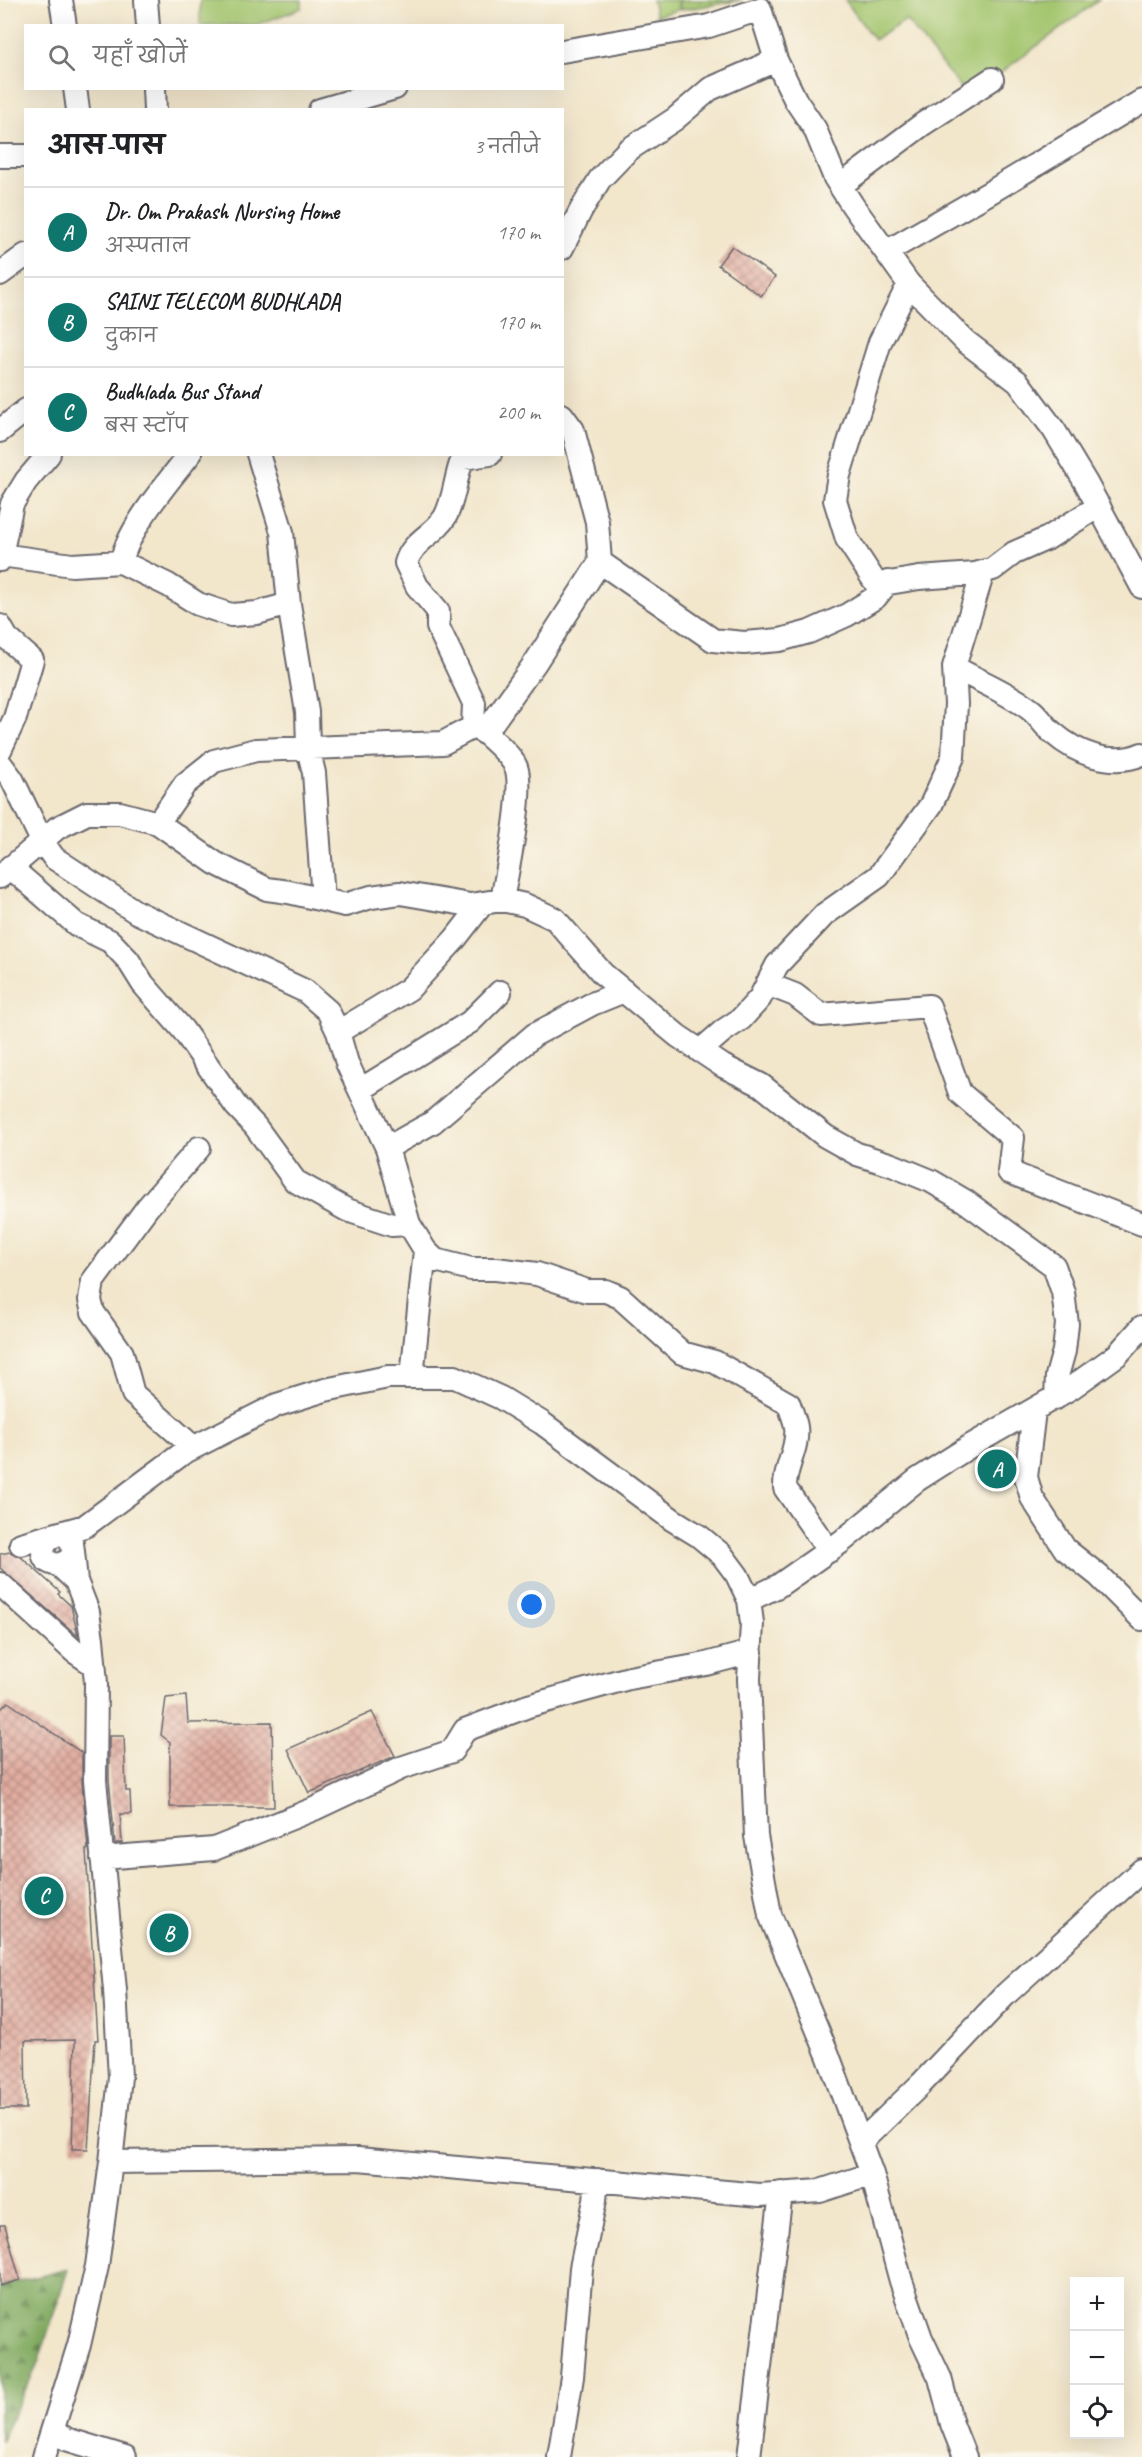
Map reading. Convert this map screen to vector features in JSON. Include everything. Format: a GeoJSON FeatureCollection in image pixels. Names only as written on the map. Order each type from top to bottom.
{"type":"FeatureCollection","features":[{"type":"Feature","properties":{"kind":"street"},"geometry":{"type":"LineString","coordinates":[[61,0],[65,24]]}},
{"type":"Feature","properties":{"kind":"street"},"geometry":{"type":"LineString","coordinates":[[146,0],[148,24]]}},
{"type":"Feature","properties":{"kind":"street"},"geometry":{"type":"LineString","coordinates":[[564,51],[709,26],[765,3],[776,60],[796,101],[815,129],[840,186],[909,284],[965,341],[1017,382],[1054,430],[1099,506],[1142,586]]}},
{"type":"Feature","properties":{"kind":"street"},"geometry":{"type":"LineString","coordinates":[[564,240],[572,206],[628,150],[675,119],[710,89],[776,60]]}},
{"type":"Feature","properties":{"kind":"street"},"geometry":{"type":"LineString","coordinates":[[840,186],[923,124],[992,79]]}},
{"type":"Feature","properties":{"kind":"street"},"geometry":{"type":"LineString","coordinates":[[75,90],[78,108]]}},
{"type":"Feature","properties":{"kind":"street"},"geometry":{"type":"LineString","coordinates":[[154,90],[155,108]]}},
{"type":"Feature","properties":{"kind":"street"},"geometry":{"type":"LineString","coordinates":[[327,108],[387,90]]}},
{"type":"Feature","properties":{"kind":"street"},"geometry":{"type":"LineString","coordinates":[[886,252],[1142,101]]}},
{"type":"Feature","properties":{"kind":"street"},"geometry":{"type":"LineString","coordinates":[[0,156],[24,156]]}},
{"type":"Feature","properties":{"kind":"street"},"geometry":{"type":"LineString","coordinates":[[0,274],[24,256]]}},
{"type":"Feature","properties":{"kind":"street"},"geometry":{"type":"LineString","coordinates":[[909,284],[880,342],[839,475],[835,500],[847,539],[877,585],[975,574],[993,569],[1029,545],[1048,538],[1099,506]]}},
{"type":"Feature","properties":{"kind":"street"},"geometry":{"type":"LineString","coordinates":[[0,431],[24,412]]}},
{"type":"Feature","properties":{"kind":"street"},"geometry":{"type":"LineString","coordinates":[[158,823],[184,784],[214,761],[256,750],[442,743],[479,730],[535,663],[600,562],[597,522],[573,430],[564,418]]}},
{"type":"Feature","properties":{"kind":"street"},"geometry":{"type":"LineString","coordinates":[[47,456],[26,481],[12,504],[0,557],[72,565],[121,562],[168,585],[198,604],[231,615],[257,613],[289,604]]}},
{"type":"Feature","properties":{"kind":"street"},"geometry":{"type":"LineString","coordinates":[[121,562],[126,545],[141,520],[189,456]]}},
{"type":"Feature","properties":{"kind":"street"},"geometry":{"type":"LineString","coordinates":[[259,456],[282,532],[289,604],[307,712],[308,748],[314,773],[322,899]]}},
{"type":"Feature","properties":{"kind":"street"},"geometry":{"type":"LineString","coordinates":[[338,1032],[409,989],[493,901],[514,832],[520,777],[515,764],[479,730],[474,703],[438,627],[438,611],[417,586],[406,563],[408,553],[444,518],[463,458],[476,456]]}},
{"type":"Feature","properties":{"kind":"street"},"geometry":{"type":"LineString","coordinates":[[600,562],[712,640],[744,644],[780,640],[809,632],[847,615],[876,597],[888,582]]}},
{"type":"Feature","properties":{"kind":"street"},"geometry":{"type":"LineString","coordinates":[[700,1050],[723,1030],[741,1019],[760,998],[777,965],[825,914],[879,876],[931,805],[953,757],[956,704],[954,667],[983,572]]}},
{"type":"Feature","properties":{"kind":"street"},"geometry":{"type":"LineString","coordinates":[[0,626],[7,638],[32,660],[15,718],[0,750]]}},
{"type":"Feature","properties":{"kind":"street"},"geometry":{"type":"LineString","coordinates":[[954,667],[1031,710],[1052,733],[1077,750],[1104,759],[1131,759],[1142,754]]}},
{"type":"Feature","properties":{"kind":"street"},"geometry":{"type":"LineString","coordinates":[[0,763],[12,779],[42,841],[54,858],[136,912],[305,991],[328,1011],[338,1032],[347,1063],[387,1148],[409,1224],[425,1250],[435,1260],[451,1266],[471,1269],[495,1269],[537,1274],[587,1291],[606,1291],[620,1297],[681,1353],[715,1362],[735,1376],[789,1404],[796,1428],[793,1450],[784,1478],[785,1488],[829,1551]]}},
{"type":"Feature","properties":{"kind":"street"},"geometry":{"type":"LineString","coordinates":[[409,1224],[392,1225],[347,1210],[294,1181],[266,1140],[236,1106],[183,1030],[143,984],[128,960],[110,941],[77,925],[5,872],[57,828],[87,813],[120,813],[158,823],[238,877],[267,889],[345,904],[400,893],[470,905],[493,901],[525,905],[555,919],[603,974],[678,1036],[723,1066],[761,1085],[825,1136],[857,1154],[931,1181],[964,1201],[1054,1266],[1063,1293],[1067,1324],[1064,1351],[1057,1376],[1056,1398]]}},
{"type":"Feature","properties":{"kind":"street"},"geometry":{"type":"LineString","coordinates":[[767,984],[795,995],[821,1015],[929,1006],[960,1093],[1013,1138],[1009,1172],[1142,1224]]}},
{"type":"Feature","properties":{"kind":"street"},"geometry":{"type":"LineString","coordinates":[[387,1148],[433,1122],[534,1035],[592,1004],[624,991]]}},
{"type":"Feature","properties":{"kind":"street"},"geometry":{"type":"LineString","coordinates":[[360,1090],[470,1022],[500,992]]}},
{"type":"Feature","properties":{"kind":"street"},"geometry":{"type":"LineString","coordinates":[[193,1447],[133,1394],[122,1353],[93,1312],[90,1300],[93,1281],[147,1208],[199,1148]]}},
{"type":"Feature","properties":{"kind":"street"},"geometry":{"type":"LineString","coordinates":[[412,1377],[425,1250]]}},
{"type":"Feature","properties":{"kind":"street"},"geometry":{"type":"LineString","coordinates":[[749,1600],[778,1586],[829,1551],[917,1480],[972,1445],[1056,1398],[1117,1355],[1142,1327]]}},
{"type":"Feature","properties":{"kind":"street"},"geometry":{"type":"LineString","coordinates":[[60,1551],[85,1526],[138,1484],[193,1447],[278,1405],[326,1390],[388,1377],[454,1377],[501,1398],[542,1423],[722,1555],[737,1575],[749,1600],[752,1623],[749,1679],[756,1836],[770,1915],[828,2055],[873,2174],[885,2228],[901,2281],[921,2338],[940,2378],[952,2424],[965,2457]]}},
{"type":"Feature","properties":{"kind":"street"},"geometry":{"type":"LineString","coordinates":[[1034,1411],[1026,1477],[1032,1498],[1065,1548],[1099,1576],[1142,1619]]}},
{"type":"Feature","properties":{"kind":"street"},"geometry":{"type":"LineString","coordinates":[[11,1544],[60,1551]]}},
{"type":"Feature","properties":{"kind":"street"},"geometry":{"type":"LineString","coordinates":[[44,2457],[79,2345],[97,2266],[120,2077],[115,1990],[95,1780],[94,1665],[88,1612],[76,1581],[60,1551]]}},
{"type":"Feature","properties":{"kind":"street"},"geometry":{"type":"LineString","coordinates":[[0,1584],[75,1652],[94,1665]]}},
{"type":"Feature","properties":{"kind":"street"},"geometry":{"type":"LineString","coordinates":[[102,1858],[214,1849],[227,1845],[272,1824],[314,1809],[401,1768],[452,1751],[465,1730],[528,1706],[630,1678],[706,1664],[751,1652]]}},
{"type":"Feature","properties":{"kind":"street"},"geometry":{"type":"LineString","coordinates":[[861,2142],[921,2084],[1006,1994],[1142,1870]]}},
{"type":"Feature","properties":{"kind":"street"},"geometry":{"type":"LineString","coordinates":[[111,2162],[358,2158],[760,2195],[820,2191],[873,2174]]}},
{"type":"Feature","properties":{"kind":"street"},"geometry":{"type":"LineString","coordinates":[[559,2457],[572,2377],[581,2268],[597,2180]]}},
{"type":"Feature","properties":{"kind":"street"},"geometry":{"type":"LineString","coordinates":[[749,2457],[781,2193]]}},
{"type":"Feature","properties":{"kind":"street"},"geometry":{"type":"LineString","coordinates":[[53,2430],[66,2439],[125,2457]]}},
{"type":"Feature","properties":{"kind":"green space"},"geometry":{"type":"Polygon","coordinates":[[[200,0],[302,0],[302,8],[259,24],[200,24],[200,0]]]}},
{"type":"Feature","properties":{"kind":"green space"},"geometry":{"type":"Polygon","coordinates":[[[652,0],[678,0],[678,10],[656,16],[652,0]]]}},
{"type":"Feature","properties":{"kind":"green space"},"geometry":{"type":"Polygon","coordinates":[[[680,0],[742,0],[680,10],[680,0]]]}},
{"type":"Feature","properties":{"kind":"green space"},"geometry":{"type":"Polygon","coordinates":[[[845,0],[1099,0],[968,97],[906,20],[874,40],[845,0]]]}},
{"type":"Feature","properties":{"kind":"green space"},"geometry":{"type":"Polygon","coordinates":[[[68,2269],[37,2366],[0,2442],[0,2286],[68,2269]]]}},
{"type":"Feature","properties":{"kind":"building"},"geometry":{"type":"Polygon","coordinates":[[[732,246],[775,277],[761,296],[718,265],[732,246]]]}},
{"type":"Feature","properties":{"kind":"building"},"geometry":{"type":"Polygon","coordinates":[[[1002,1452],[1013,1471],[988,1488],[975,1470],[1002,1452]]]}},
{"type":"Feature","properties":{"kind":"building"},"geometry":{"type":"Polygon","coordinates":[[[10,1552],[21,1557],[60,1592],[58,1594],[71,1606],[78,1636],[0,1568],[0,1554],[10,1552]]]}},
{"type":"Feature","properties":{"kind":"building"},"geometry":{"type":"Polygon","coordinates":[[[186,1696],[188,1723],[272,1722],[274,1807],[170,1807],[170,1742],[161,1735],[166,1698],[186,1696]]]}},
{"type":"Feature","properties":{"kind":"building"},"geometry":{"type":"Polygon","coordinates":[[[8,1702],[82,1753],[98,2040],[95,2040],[88,2149],[72,2149],[75,2040],[25,2041],[26,2109],[0,2109],[0,1710],[8,1702]]]}},
{"type":"Feature","properties":{"kind":"building"},"geometry":{"type":"Polygon","coordinates":[[[372,1712],[395,1756],[309,1793],[288,1749],[372,1712]]]}},
{"type":"Feature","properties":{"kind":"building"},"geometry":{"type":"Polygon","coordinates":[[[109,1736],[124,1736],[126,1791],[130,1791],[131,1814],[120,1814],[122,1843],[115,1843],[109,1779],[109,1736]]]}},
{"type":"Feature","properties":{"kind":"building"},"geometry":{"type":"Polygon","coordinates":[[[0,2225],[5,2225],[20,2280],[0,2286],[0,2225]]]}},
{"type":"Feature","properties":{"kind":"place","name":"Dr. Om Prakash Nursing Home"},"geometry":{"type":"Point","coordinates":[997,1469]}},
{"type":"Feature","properties":{"kind":"place","name":"Budhlada Bus Stand"},"geometry":{"type":"Point","coordinates":[44,1896]}},
{"type":"Feature","properties":{"kind":"place","name":"SAINI TELECOM BUDHLADA"},"geometry":{"type":"Point","coordinates":[169,1933]}}]}
